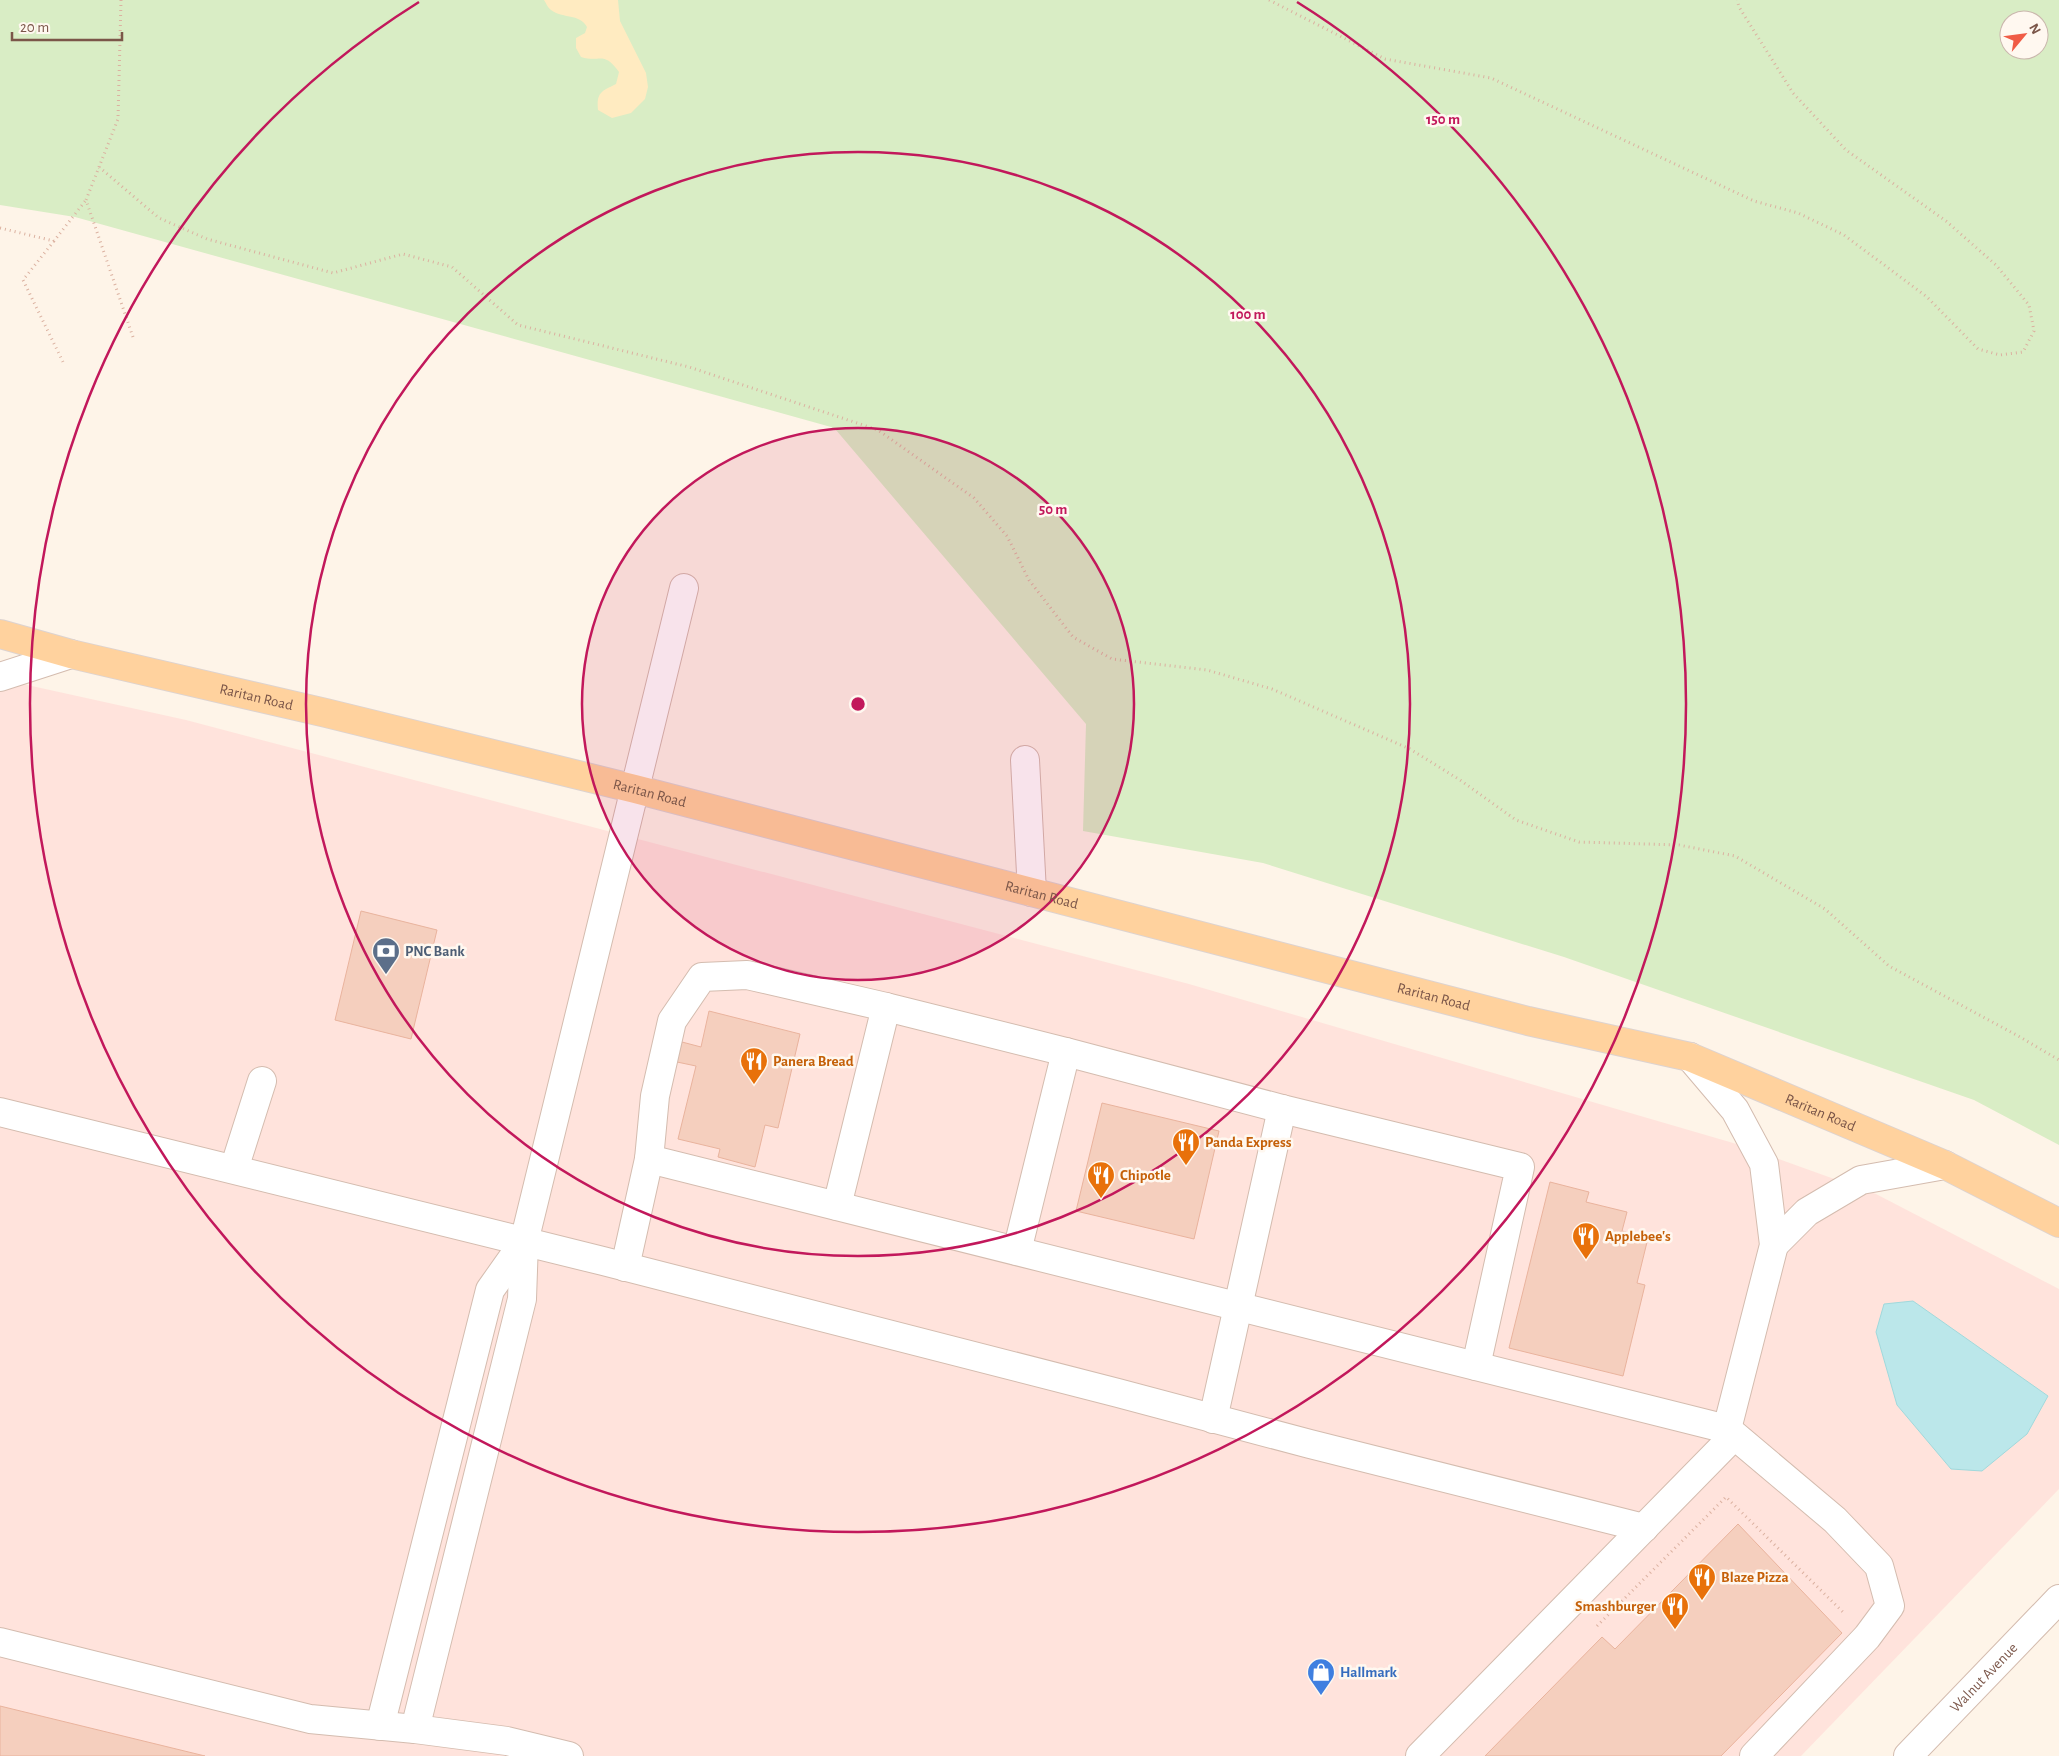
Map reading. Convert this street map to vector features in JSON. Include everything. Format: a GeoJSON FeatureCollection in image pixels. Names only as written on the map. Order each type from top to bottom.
{"type":"FeatureCollection","features":[{"type":"Feature","properties":{"kind":"main road","name":"Raritan Road"},"geometry":{"type":"LineString","coordinates":[[0,634],[72,654],[635,789],[1528,1020],[1690,1056],[1945,1165],[2059,1223]]}},
{"type":"Feature","properties":{"kind":"street"},"geometry":{"type":"LineString","coordinates":[[416,1729],[522,1299],[524,1242],[684,588]]}},
{"type":"Feature","properties":{"kind":"street"},"geometry":{"type":"LineString","coordinates":[[0,677],[72,654]]}},
{"type":"Feature","properties":{"kind":"street"},"geometry":{"type":"LineString","coordinates":[[1025,760],[1032,892]]}},
{"type":"Feature","properties":{"kind":"street"},"geometry":{"type":"LineString","coordinates":[[625,1266],[649,1159],[655,1096],[672,1021],[702,976],[747,975],[886,1007],[1282,1109],[1520,1167],[1476,1366]]}},
{"type":"Feature","properties":{"kind":"street"},"geometry":{"type":"LineString","coordinates":[[837,1206],[886,1007]]}},
{"type":"Feature","properties":{"kind":"street"},"geometry":{"type":"LineString","coordinates":[[1017,1251],[1066,1052]]}},
{"type":"Feature","properties":{"kind":"street"},"geometry":{"type":"LineString","coordinates":[[1420,1756],[1726,1444],[1727,1429],[1774,1245],[1764,1164],[1735,1110],[1690,1056]]}},
{"type":"Feature","properties":{"kind":"street"},"geometry":{"type":"LineString","coordinates":[[234,1169],[262,1081]]}},
{"type":"Feature","properties":{"kind":"street"},"geometry":{"type":"LineString","coordinates":[[1213,1419],[1282,1109]]}},
{"type":"Feature","properties":{"kind":"street"},"geometry":{"type":"LineString","coordinates":[[0,1112],[625,1266],[1109,1390],[1213,1419],[1644,1528]]}},
{"type":"Feature","properties":{"kind":"street"},"geometry":{"type":"LineString","coordinates":[[649,1159],[1727,1429],[1835,1520],[1879,1566],[1890,1606],[1867,1637],[1754,1756]]}},
{"type":"Feature","properties":{"kind":"street"},"geometry":{"type":"LineString","coordinates":[[1774,1245],[1806,1212],[1862,1180],[1945,1165]]}},
{"type":"Feature","properties":{"kind":"street"},"geometry":{"type":"LineString","coordinates":[[380,1726],[490,1290],[524,1242]]}},
{"type":"Feature","properties":{"kind":"street","name":"Walnut Avenue"},"geometry":{"type":"LineString","coordinates":[[1908,1756],[2057,1605]]}},
{"type":"Feature","properties":{"kind":"street"},"geometry":{"type":"LineString","coordinates":[[0,1642],[310,1719],[416,1729],[507,1741],[569,1756]]}},
{"type":"Feature","properties":{"kind":"path"},"geometry":{"type":"LineString","coordinates":[[64,364],[22,280],[86,200],[118,119],[121,0]]}},
{"type":"Feature","properties":{"kind":"path"},"geometry":{"type":"LineString","coordinates":[[1269,0],[1385,59],[1491,78],[1754,201],[1798,213],[1844,236],[1927,297],[1978,348],[2000,355],[2023,352],[2034,331],[2029,305],[1996,265],[1946,222],[1846,150],[1793,94],[1739,8],[1737,0]]}},
{"type":"Feature","properties":{"kind":"path"},"geometry":{"type":"LineString","coordinates":[[99,167],[159,218],[207,239],[333,273],[403,254],[452,267],[518,325],[689,367],[878,430],[974,498],[1006,536],[1029,580],[1073,637],[1112,659],[1207,670],[1272,689],[1410,749],[1460,780],[1516,820],[1579,842],[1679,845],[1735,856],[1825,909],[1889,966],[2059,1060]]}},
{"type":"Feature","properties":{"kind":"path"},"geometry":{"type":"LineString","coordinates":[[86,200],[134,340]]}},
{"type":"Feature","properties":{"kind":"path"},"geometry":{"type":"LineString","coordinates":[[0,228],[54,241]]}},
{"type":"Feature","properties":{"kind":"path"},"geometry":{"type":"LineString","coordinates":[[1594,1630],[1726,1498],[1867,1637]]}},
{"type":"Feature","properties":{"kind":"shaded area"},"geometry":{"type":"Polygon","coordinates":[[[0,679],[186,720],[1189,984],[1740,1145],[1876,1194],[2059,1289],[2059,1489],[1801,1756],[0,1756],[0,679]]]}},
{"type":"Feature","properties":{"kind":"green space"},"geometry":{"type":"Polygon","coordinates":[[[0,0],[2059,0],[2059,1145],[1974,1100],[1564,957],[1263,863],[1083,831],[1086,724],[836,430],[831,427],[75,217],[0,205],[0,0]]]}},
{"type":"Feature","properties":{"kind":"sand"},"geometry":{"type":"Polygon","coordinates":[[[544,0],[618,0],[620,21],[646,73],[648,87],[645,99],[631,113],[612,118],[598,110],[599,96],[616,84],[619,72],[614,65],[605,59],[581,57],[576,48],[576,38],[585,33],[587,27],[580,20],[551,10],[544,0]]]}},
{"type":"Feature","properties":{"kind":"water"},"geometry":{"type":"Polygon","coordinates":[[[1913,1301],[2048,1396],[2027,1434],[1982,1471],[1951,1469],[1897,1405],[1876,1332],[1884,1304],[1913,1301]]]}},
{"type":"Feature","properties":{"kind":"building","name":"PNC Bank"},"geometry":{"type":"Polygon","coordinates":[[[361,911],[437,930],[411,1039],[335,1020],[361,911]]]}},
{"type":"Feature","properties":{"kind":"building"},"geometry":{"type":"Polygon","coordinates":[[[709,1011],[800,1034],[778,1128],[765,1125],[755,1167],[718,1157],[720,1149],[678,1139],[696,1066],[677,1062],[682,1042],[701,1047],[709,1011]]]}},
{"type":"Feature","properties":{"kind":"building"},"geometry":{"type":"Polygon","coordinates":[[[1102,1103],[1219,1131],[1194,1239],[1076,1211],[1102,1103]]]}},
{"type":"Feature","properties":{"kind":"building","name":"Applebee's"},"geometry":{"type":"Polygon","coordinates":[[[1550,1182],[1589,1192],[1586,1202],[1627,1212],[1622,1231],[1648,1238],[1637,1283],[1645,1285],[1623,1376],[1509,1348],[1550,1182]]]}},
{"type":"Feature","properties":{"kind":"building"},"geometry":{"type":"Polygon","coordinates":[[[1738,1524],[1842,1633],[1721,1756],[1485,1756],[1602,1637],[1615,1649],[1738,1524]]]}},
{"type":"Feature","properties":{"kind":"building"},"geometry":{"type":"Polygon","coordinates":[[[0,1706],[205,1756],[0,1756],[0,1706]]]}},
{"type":"Feature","properties":{"kind":"place","name":"PNC Bank"},"geometry":{"type":"Point","coordinates":[386,975]}},
{"type":"Feature","properties":{"kind":"place","name":"Panera Bread"},"geometry":{"type":"Point","coordinates":[754,1085]}},
{"type":"Feature","properties":{"kind":"place","name":"Panda Express"},"geometry":{"type":"Point","coordinates":[1186,1166]}},
{"type":"Feature","properties":{"kind":"place","name":"Chipotle"},"geometry":{"type":"Point","coordinates":[1101,1199]}},
{"type":"Feature","properties":{"kind":"place","name":"Applebee's"},"geometry":{"type":"Point","coordinates":[1586,1260]}},
{"type":"Feature","properties":{"kind":"place","name":"Blaze Pizza"},"geometry":{"type":"Point","coordinates":[1702,1601]}},
{"type":"Feature","properties":{"kind":"place","name":"Smashburger"},"geometry":{"type":"Point","coordinates":[1675,1630]}},
{"type":"Feature","properties":{"kind":"place","name":"Hallmark"},"geometry":{"type":"Point","coordinates":[1321,1696]}}]}
